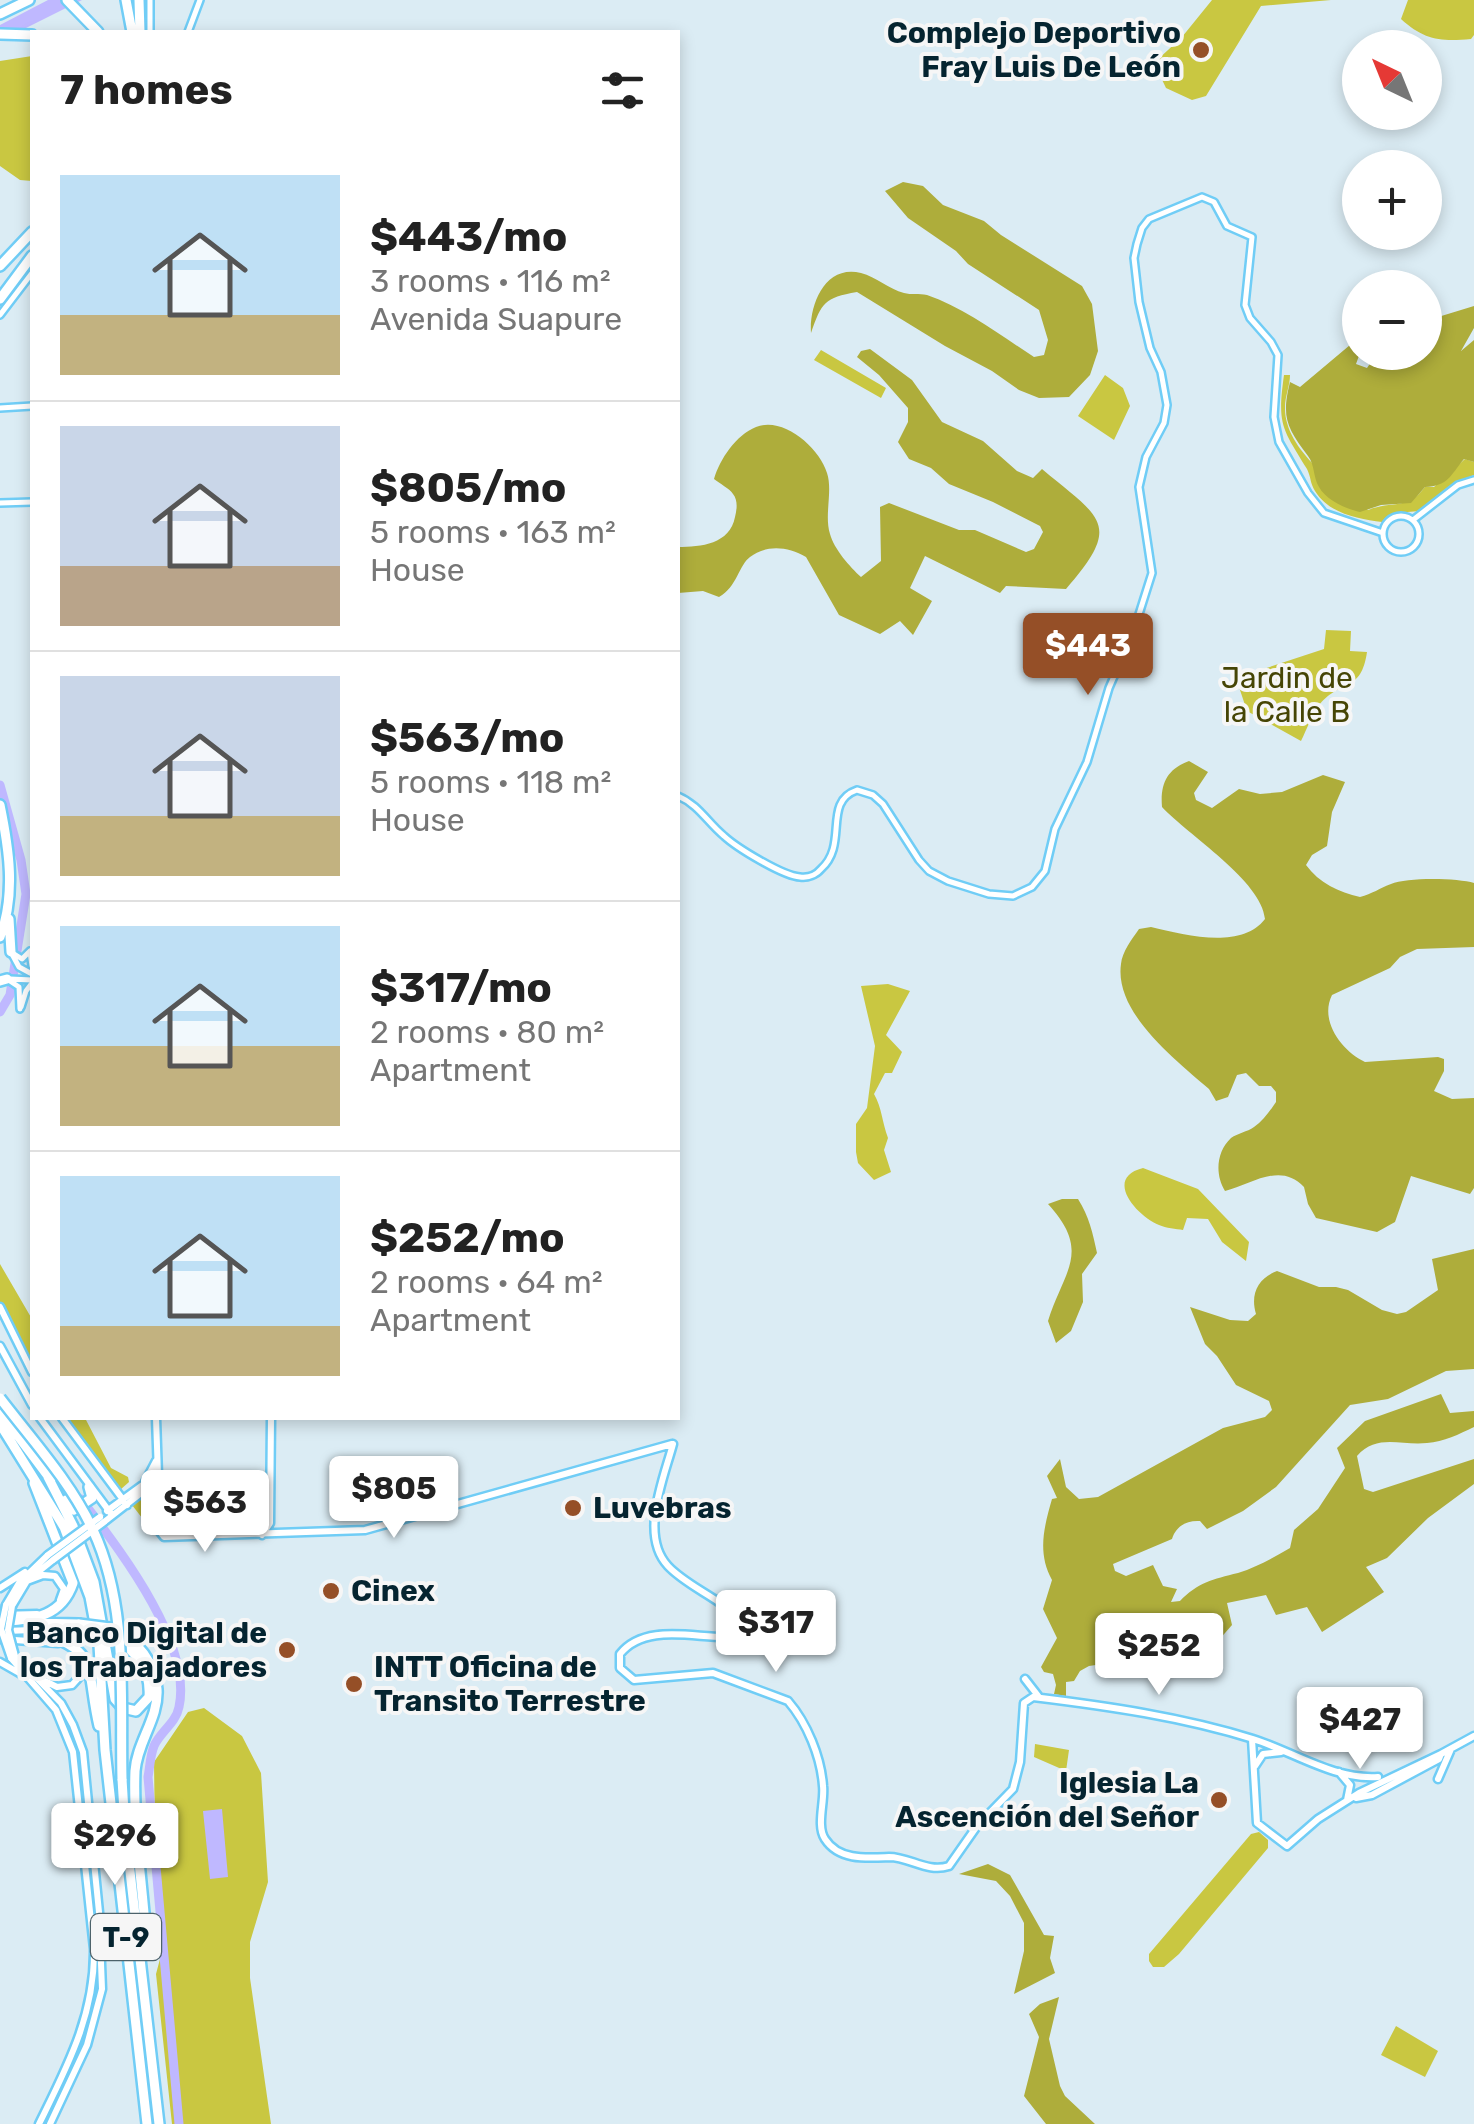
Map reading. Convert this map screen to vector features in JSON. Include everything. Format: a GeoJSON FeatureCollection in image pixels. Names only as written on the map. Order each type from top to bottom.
{"type":"FeatureCollection","features":[{"type":"Feature","properties":{"kind":"highway"},"geometry":{"type":"LineString","coordinates":[[0,14],[29,0]]}},
{"type":"Feature","properties":{"kind":"highway"},"geometry":{"type":"LineString","coordinates":[[66,0],[96,29]]}},
{"type":"Feature","properties":{"kind":"highway"},"geometry":{"type":"LineString","coordinates":[[126,0],[132,30]]}},
{"type":"Feature","properties":{"kind":"highway"},"geometry":{"type":"LineString","coordinates":[[139,0],[140,30]]}},
{"type":"Feature","properties":{"kind":"highway"},"geometry":{"type":"LineString","coordinates":[[0,34],[30,35]]}},
{"type":"Feature","properties":{"kind":"highway"},"geometry":{"type":"LineString","coordinates":[[0,269],[30,234]]}},
{"type":"Feature","properties":{"kind":"highway"},"geometry":{"type":"LineString","coordinates":[[0,269],[30,243]]}},
{"type":"Feature","properties":{"kind":"highway"},"geometry":{"type":"LineString","coordinates":[[0,299],[30,259]]}},
{"type":"Feature","properties":{"kind":"highway"},"geometry":{"type":"LineString","coordinates":[[0,805],[9,846],[11,952]]}},
{"type":"Feature","properties":{"kind":"highway"},"geometry":{"type":"LineString","coordinates":[[0,824],[9,867]]}},
{"type":"Feature","properties":{"kind":"highway"},"geometry":{"type":"LineString","coordinates":[[0,937],[8,914]]}},
{"type":"Feature","properties":{"kind":"highway","name":"T-9"},"geometry":{"type":"LineString","coordinates":[[0,1398],[72,1493],[92,1527],[105,1560],[116,1609],[125,1828],[159,2124]]}},
{"type":"Feature","properties":{"kind":"highway"},"geometry":{"type":"LineString","coordinates":[[0,1412],[74,1510],[91,1500],[90,1487]]}},
{"type":"Feature","properties":{"kind":"highway","name":"T-9"},"geometry":{"type":"LineString","coordinates":[[0,1424],[64,1527],[90,1597],[148,2124]]}},
{"type":"Feature","properties":{"kind":"highway"},"geometry":{"type":"LineString","coordinates":[[0,1620],[50,1614],[64,1602],[73,1583],[31,1470]]}},
{"type":"Feature","properties":{"kind":"highway"},"geometry":{"type":"LineString","coordinates":[[48,1477],[73,1526],[94,1582],[115,1698],[123,1708],[136,1710],[149,1697],[148,1677],[140,1659],[110,1632]]}},
{"type":"Feature","properties":{"kind":"highway"},"geometry":{"type":"LineString","coordinates":[[0,1620],[110,1632],[128,1638],[148,1658],[157,1689],[152,1721],[135,1768],[145,1924],[140,1950]]}},
{"type":"Feature","properties":{"kind":"highway"},"geometry":{"type":"LineString","coordinates":[[32,1630],[79,1627]]}},
{"type":"Feature","properties":{"kind":"highway","name":"T-9"},"geometry":{"type":"LineString","coordinates":[[32,1630],[68,1641],[85,1658],[105,1750]]}},
{"type":"Feature","properties":{"kind":"main road"},"geometry":{"type":"LineString","coordinates":[[0,1307],[30,1369]]}},
{"type":"Feature","properties":{"kind":"main road"},"geometry":{"type":"LineString","coordinates":[[0,1346],[30,1401]]}},
{"type":"Feature","properties":{"kind":"main road"},"geometry":{"type":"LineString","coordinates":[[19,1381],[30,1374]]}},
{"type":"Feature","properties":{"kind":"main road"},"geometry":{"type":"LineString","coordinates":[[41,1420],[110,1513]]}},
{"type":"Feature","properties":{"kind":"main road"},"geometry":{"type":"LineString","coordinates":[[64,1420],[125,1502]]}},
{"type":"Feature","properties":{"kind":"main road"},"geometry":{"type":"LineString","coordinates":[[156,1420],[161,1536],[174,1537],[365,1530],[673,1444],[655,1516],[658,1550],[669,1567],[729,1609],[739,1626],[724,1638],[676,1634],[635,1641],[620,1654],[620,1668],[634,1680],[713,1673],[788,1701],[796,1710],[817,1758],[823,1783],[822,1832],[830,1845],[864,1860],[890,1857],[930,1868],[948,1866],[1013,1789],[1020,1762],[1023,1707],[1037,1697]]}},
{"type":"Feature","properties":{"kind":"main road"},"geometry":{"type":"LineString","coordinates":[[260,1536],[270,1523],[271,1420]]}},
{"type":"Feature","properties":{"kind":"main road"},"geometry":{"type":"LineString","coordinates":[[125,1502],[148,1479],[157,1455]]}},
{"type":"Feature","properties":{"kind":"main road"},"geometry":{"type":"LineString","coordinates":[[9,1606],[26,1581],[102,1519],[150,1488],[159,1492]]}},
{"type":"Feature","properties":{"kind":"main road"},"geometry":{"type":"LineString","coordinates":[[270,1523],[286,1534]]}},
{"type":"Feature","properties":{"kind":"main road"},"geometry":{"type":"LineString","coordinates":[[159,1545],[174,1537]]}},
{"type":"Feature","properties":{"kind":"main road"},"geometry":{"type":"LineString","coordinates":[[0,1588],[51,1558]]}},
{"type":"Feature","properties":{"kind":"main road"},"geometry":{"type":"LineString","coordinates":[[35,1566],[14,1590],[8,1630],[13,1657],[56,1710],[73,1752],[94,1949],[87,2017],[38,2124]]}},
{"type":"Feature","properties":{"kind":"main road"},"geometry":{"type":"LineString","coordinates":[[0,1620],[38,1614],[60,1601],[64,1588],[55,1576],[42,1575],[26,1581]]}},
{"type":"Feature","properties":{"kind":"main road"},"geometry":{"type":"LineString","coordinates":[[0,1631],[32,1630]]}},
{"type":"Feature","properties":{"kind":"main road"},"geometry":{"type":"LineString","coordinates":[[0,1639],[56,1642],[74,1653],[82,1666],[78,1680],[64,1688],[0,1662]]}},
{"type":"Feature","properties":{"kind":"main road"},"geometry":{"type":"LineString","coordinates":[[26,1674],[61,1703],[83,1752],[102,1956],[101,1998],[94,2028],[50,2124]]}},
{"type":"Feature","properties":{"kind":"main road"},"geometry":{"type":"LineString","coordinates":[[1025,1684],[1037,1697],[1174,1719],[1252,1739],[1338,1771],[1388,1777]]}},
{"type":"Feature","properties":{"kind":"main road"},"geometry":{"type":"LineString","coordinates":[[1231,1734],[1249,1750],[1253,1772]]}},
{"type":"Feature","properties":{"kind":"main road"},"geometry":{"type":"LineString","coordinates":[[1252,1739],[1257,1823],[1286,1846],[1346,1802],[1372,1795],[1388,1777],[1474,1736]]}},
{"type":"Feature","properties":{"kind":"main road"},"geometry":{"type":"LineString","coordinates":[[1438,1779],[1450,1749]]}},
{"type":"Feature","properties":{"kind":"main road"},"geometry":{"type":"LineString","coordinates":[[1253,1772],[1260,1757],[1268,1752],[1292,1755]]}},
{"type":"Feature","properties":{"kind":"main road"},"geometry":{"type":"LineString","coordinates":[[1338,1771],[1350,1788],[1346,1802]]}},
{"type":"Feature","properties":{"kind":"street"},"geometry":{"type":"LineString","coordinates":[[150,0],[150,30]]}},
{"type":"Feature","properties":{"kind":"street"},"geometry":{"type":"LineString","coordinates":[[189,30],[200,0]]}},
{"type":"Feature","properties":{"kind":"street"},"geometry":{"type":"LineString","coordinates":[[680,797],[694,804],[728,840],[797,877],[815,874],[826,864],[836,844],[838,806],[846,795],[857,790],[873,795],[883,804],[913,853],[935,875],[1006,896],[1020,895],[1036,882],[1047,865],[1055,829],[1086,762],[1108,688],[1134,630],[1152,572],[1139,487],[1146,457],[1164,423],[1167,406],[1136,286],[1134,258],[1138,238],[1145,223],[1153,217],[1202,198],[1218,206],[1227,226],[1252,237],[1245,305],[1278,356],[1274,417],[1279,442],[1308,494],[1324,513],[1383,533],[1391,548],[1399,552],[1410,550],[1419,536],[1414,520]]}},
{"type":"Feature","properties":{"kind":"street"},"geometry":{"type":"LineString","coordinates":[[0,315],[30,276]]}},
{"type":"Feature","properties":{"kind":"street"},"geometry":{"type":"LineString","coordinates":[[0,408],[30,406]]}},
{"type":"Feature","properties":{"kind":"street"},"geometry":{"type":"LineString","coordinates":[[1414,520],[1458,486],[1474,480]]}},
{"type":"Feature","properties":{"kind":"street"},"geometry":{"type":"LineString","coordinates":[[0,503],[30,502]]}},
{"type":"Feature","properties":{"kind":"street"},"geometry":{"type":"LineString","coordinates":[[1383,533],[1394,517],[1414,520]]}},
{"type":"Feature","properties":{"kind":"street"},"geometry":{"type":"LineString","coordinates":[[11,952],[22,958],[30,950]]}},
{"type":"Feature","properties":{"kind":"street"},"geometry":{"type":"LineString","coordinates":[[11,952],[16,964],[30,974]]}},
{"type":"Feature","properties":{"kind":"street"},"geometry":{"type":"LineString","coordinates":[[4,980],[30,975]]}},
{"type":"Feature","properties":{"kind":"street"},"geometry":{"type":"LineString","coordinates":[[4,980],[19,987],[20,1009],[30,981]]}},
{"type":"Feature","properties":{"kind":"green space","name":"Complejo Deportivo Fray Luis De León"},"geometry":{"type":"Polygon","coordinates":[[[1212,0],[1331,0],[1261,6],[1206,96],[1192,100],[1166,88],[1154,63],[1212,0]]]}},
{"type":"Feature","properties":{"kind":"green space"},"geometry":{"type":"Polygon","coordinates":[[[1408,0],[1474,0],[1471,39],[1442,39],[1442,30],[1416,30],[1401,19],[1408,0]]]}},
{"type":"Feature","properties":{"kind":"green space"},"geometry":{"type":"Polygon","coordinates":[[[30,56],[30,181],[20,180],[0,166],[0,61],[30,56]]]}},
{"type":"Feature","properties":{"kind":"green space"},"geometry":{"type":"Polygon","coordinates":[[[821,350],[886,388],[881,398],[814,360],[821,350]]]}},
{"type":"Feature","properties":{"kind":"green space"},"geometry":{"type":"Polygon","coordinates":[[[1105,375],[1123,388],[1130,406],[1114,440],[1078,416],[1105,375]]]}},
{"type":"Feature","properties":{"kind":"green space"},"geometry":{"type":"Polygon","coordinates":[[[1284,375],[1290,375],[1285,407],[1293,438],[1315,466],[1368,510],[1412,499],[1425,487],[1434,487],[1465,459],[1474,462],[1474,475],[1451,485],[1420,511],[1395,513],[1382,522],[1336,510],[1315,491],[1287,434],[1281,405],[1284,375]]]}},
{"type":"Feature","properties":{"kind":"green space","name":"Jardin de la Calle B"},"geometry":{"type":"Polygon","coordinates":[[[1326,630],[1351,631],[1350,651],[1367,652],[1360,674],[1320,704],[1301,741],[1247,711],[1236,678],[1324,649],[1326,630]]]}},
{"type":"Feature","properties":{"kind":"green space"},"geometry":{"type":"Polygon","coordinates":[[[888,984],[910,991],[886,1035],[902,1052],[892,1073],[885,1073],[874,1094],[888,1138],[884,1150],[891,1172],[874,1180],[858,1163],[856,1152],[856,1124],[867,1108],[875,1046],[861,986],[888,984]]]}},
{"type":"Feature","properties":{"kind":"green space"},"geometry":{"type":"Polygon","coordinates":[[[1143,1168],[1198,1189],[1249,1242],[1246,1261],[1222,1242],[1208,1219],[1187,1218],[1183,1230],[1159,1225],[1142,1214],[1125,1188],[1131,1173],[1143,1168]]]}},
{"type":"Feature","properties":{"kind":"green space"},"geometry":{"type":"Polygon","coordinates":[[[0,1264],[30,1316],[30,1357],[0,1302],[0,1264]]]}},
{"type":"Feature","properties":{"kind":"green space"},"geometry":{"type":"Polygon","coordinates":[[[68,1420],[86,1420],[111,1468],[128,1477],[129,1482],[120,1490],[68,1420]]]}},
{"type":"Feature","properties":{"kind":"green space"},"geometry":{"type":"Polygon","coordinates":[[[153,1492],[153,1532],[132,1505],[145,1493],[153,1492]]]}},
{"type":"Feature","properties":{"kind":"green space"},"geometry":{"type":"Polygon","coordinates":[[[204,1708],[242,1736],[261,1773],[268,1882],[250,1942],[250,1978],[271,2124],[172,2124],[156,1974],[165,1940],[155,1837],[154,1762],[188,1712],[204,1708]]]}},
{"type":"Feature","properties":{"kind":"green space"},"geometry":{"type":"Polygon","coordinates":[[[1035,1744],[1069,1750],[1066,1771],[1034,1757],[1035,1744]]]}},
{"type":"Feature","properties":{"kind":"green space"},"geometry":{"type":"Polygon","coordinates":[[[1259,1832],[1268,1840],[1268,1848],[1179,1954],[1164,1967],[1153,1967],[1149,1954],[1251,1834],[1259,1832]]]}},
{"type":"Feature","properties":{"kind":"green space"},"geometry":{"type":"Polygon","coordinates":[[[1396,2026],[1438,2051],[1425,2077],[1381,2055],[1396,2026]]]}},
{"type":"Feature","properties":{"kind":"shaded area"},"geometry":{"type":"Polygon","coordinates":[[[48,0],[82,0],[0,41],[0,25],[48,0]]]}},
{"type":"Feature","properties":{"kind":"shaded area"},"geometry":{"type":"Polygon","coordinates":[[[903,182],[923,186],[943,205],[984,221],[1082,286],[1092,304],[1098,351],[1090,375],[1069,397],[1039,398],[1019,390],[857,292],[826,303],[811,333],[816,299],[822,289],[838,275],[861,273],[898,291],[941,300],[1034,357],[1044,355],[1048,340],[1039,310],[968,264],[956,251],[908,218],[885,191],[903,182]]]}},
{"type":"Feature","properties":{"kind":"shaded area"},"geometry":{"type":"Polygon","coordinates":[[[1474,306],[1474,328],[1461,351],[1474,340],[1474,462],[1464,459],[1448,479],[1425,487],[1411,503],[1381,505],[1360,512],[1331,500],[1319,487],[1310,460],[1288,422],[1290,382],[1300,387],[1342,352],[1342,370],[1442,370],[1442,316],[1474,306]]]}},
{"type":"Feature","properties":{"kind":"shaded area"},"geometry":{"type":"Polygon","coordinates":[[[870,349],[912,380],[942,422],[983,441],[1017,471],[1033,478],[1042,469],[1090,511],[1098,523],[1095,549],[1066,589],[1006,586],[1000,593],[925,556],[910,588],[932,601],[913,635],[900,621],[880,634],[839,615],[806,557],[785,549],[764,550],[750,557],[730,588],[719,597],[703,591],[680,593],[680,547],[713,542],[732,526],[736,499],[714,479],[720,464],[742,436],[766,425],[799,436],[823,463],[829,480],[830,534],[839,552],[861,577],[881,561],[880,507],[889,503],[959,530],[975,530],[1026,552],[1034,549],[1043,532],[1040,526],[949,484],[931,468],[909,459],[898,442],[908,422],[908,408],[857,357],[861,351],[870,349]]]}},
{"type":"Feature","properties":{"kind":"shaded area"},"geometry":{"type":"Polygon","coordinates":[[[1189,761],[1208,772],[1194,793],[1196,800],[1212,808],[1239,789],[1260,794],[1282,792],[1323,775],[1345,782],[1332,812],[1327,846],[1312,855],[1306,865],[1323,882],[1337,889],[1360,897],[1408,880],[1474,883],[1474,947],[1417,949],[1400,957],[1390,968],[1332,995],[1328,1015],[1341,1043],[1365,1062],[1444,1059],[1444,1071],[1434,1091],[1452,1099],[1474,1098],[1474,1188],[1470,1194],[1411,1176],[1395,1222],[1377,1232],[1316,1218],[1304,1187],[1285,1176],[1265,1177],[1225,1191],[1219,1171],[1222,1150],[1231,1138],[1263,1119],[1276,1102],[1276,1092],[1271,1086],[1259,1086],[1246,1073],[1237,1075],[1228,1097],[1216,1101],[1209,1089],[1137,1018],[1121,982],[1123,955],[1139,929],[1151,927],[1196,936],[1227,937],[1255,929],[1265,919],[1261,904],[1238,874],[1162,807],[1166,778],[1189,761]]]}},
{"type":"Feature","properties":{"kind":"shaded area"},"geometry":{"type":"Polygon","coordinates":[[[1078,1199],[1097,1253],[1082,1274],[1083,1302],[1071,1331],[1056,1343],[1048,1321],[1067,1274],[1072,1249],[1069,1235],[1048,1204],[1078,1199]]]}},
{"type":"Feature","properties":{"kind":"shaded area"},"geometry":{"type":"Polygon","coordinates":[[[1474,1249],[1474,1369],[1446,1371],[1388,1399],[1350,1405],[1276,1487],[1243,1511],[1207,1529],[1200,1521],[1186,1523],[1172,1539],[1113,1564],[1115,1571],[1126,1576],[1153,1565],[1163,1586],[1177,1589],[1171,1602],[1180,1601],[1206,1582],[1271,1559],[1290,1548],[1294,1530],[1318,1509],[1345,1468],[1337,1448],[1365,1421],[1441,1394],[1450,1413],[1474,1411],[1474,1427],[1433,1442],[1381,1443],[1357,1456],[1364,1489],[1373,1492],[1474,1459],[1474,1484],[1428,1518],[1387,1558],[1366,1567],[1384,1592],[1322,1632],[1307,1607],[1276,1615],[1266,1595],[1227,1603],[1232,1625],[1218,1641],[1202,1649],[1089,1666],[1074,1681],[1066,1682],[1066,1696],[1054,1694],[1053,1674],[1041,1667],[1057,1638],[1043,1609],[1052,1580],[1043,1540],[1052,1499],[1057,1498],[1047,1476],[1060,1459],[1066,1487],[1079,1499],[1098,1497],[1223,1428],[1265,1417],[1272,1410],[1269,1401],[1236,1385],[1205,1344],[1190,1307],[1230,1320],[1248,1321],[1256,1314],[1257,1288],[1277,1271],[1319,1287],[1348,1290],[1382,1310],[1397,1314],[1438,1290],[1432,1259],[1474,1249]]]}},
{"type":"Feature","properties":{"kind":"shaded area"},"geometry":{"type":"Polygon","coordinates":[[[222,1809],[228,1877],[210,1879],[203,1811],[222,1809]]]}},
{"type":"Feature","properties":{"kind":"shaded area"},"geometry":{"type":"Polygon","coordinates":[[[988,1864],[1010,1875],[1044,1935],[1054,1936],[1050,1958],[1055,1973],[1014,1994],[1024,1951],[1024,1923],[1010,1896],[996,1881],[959,1874],[988,1864]]]}},
{"type":"Feature","properties":{"kind":"shaded area"},"geometry":{"type":"Polygon","coordinates":[[[1059,1997],[1049,2039],[1060,2086],[1065,2096],[1095,2124],[1046,2124],[1024,2096],[1039,2037],[1029,2014],[1040,2004],[1059,1997]]]}},
{"type":"Feature","properties":{"kind":"waterway"},"geometry":{"type":"LineString","coordinates":[[0,785],[21,860],[26,894],[10,995],[0,1012]]}},
{"type":"Feature","properties":{"kind":"waterway"},"geometry":{"type":"LineString","coordinates":[[81,1499],[149,1597],[175,1654],[180,1682],[177,1713],[154,1746],[148,1777],[179,2124]]}},
{"type":"Feature","properties":{"kind":"place","name":"Complejo Deportivo Fray Luis De León"},"geometry":{"type":"Point","coordinates":[1201,50]}},
{"type":"Feature","properties":{"kind":"place","name":"Luvebras"},"geometry":{"type":"Point","coordinates":[573,1508]}},
{"type":"Feature","properties":{"kind":"place","name":"Cinex"},"geometry":{"type":"Point","coordinates":[331,1591]}},
{"type":"Feature","properties":{"kind":"place","name":"Banco Digital de los Trabajadores"},"geometry":{"type":"Point","coordinates":[287,1650]}},
{"type":"Feature","properties":{"kind":"place","name":"INTT Oficina de Transito Terrestre"},"geometry":{"type":"Point","coordinates":[354,1684]}},
{"type":"Feature","properties":{"kind":"place","name":"Iglesia La Ascención del Señor"},"geometry":{"type":"Point","coordinates":[1219,1800]}}]}
